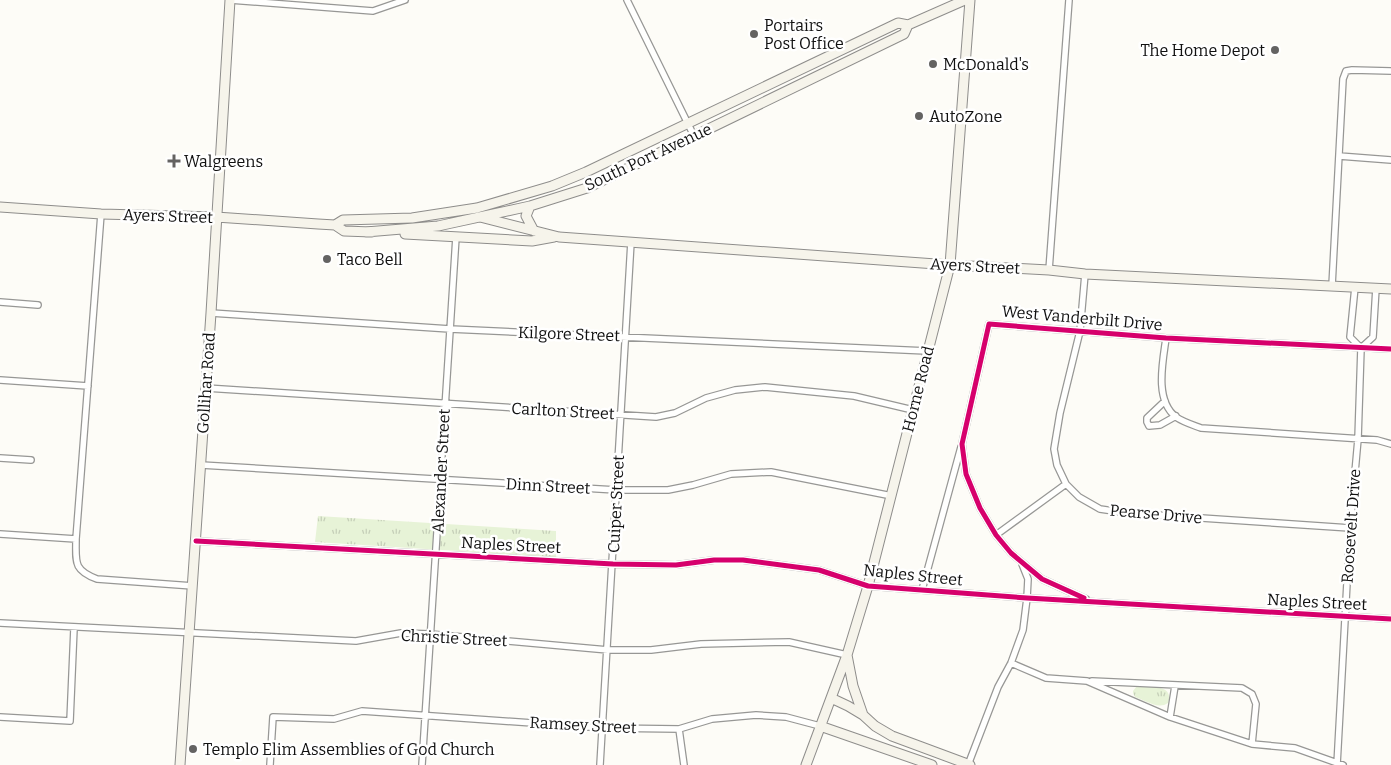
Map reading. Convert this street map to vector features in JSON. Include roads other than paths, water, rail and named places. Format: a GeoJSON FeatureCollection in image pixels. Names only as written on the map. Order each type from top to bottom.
{"type":"FeatureCollection","features":[{"type":"Feature","properties":{"kind":"main road","name":"Gollihar Road"},"geometry":{"type":"LineString","coordinates":[[180,765],[230,0]]}},
{"type":"Feature","properties":{"kind":"main road","name":"South Port Avenue"},"geometry":{"type":"LineString","coordinates":[[366,232],[438,226],[566,181],[898,23],[908,25],[965,0]]}},
{"type":"Feature","properties":{"kind":"main road","name":"Horne Road"},"geometry":{"type":"LineString","coordinates":[[806,765],[847,655],[868,586],[950,265],[970,0]]}},
{"type":"Feature","properties":{"kind":"main road","name":"South Port Avenue"},"geometry":{"type":"LineString","coordinates":[[478,213],[530,206],[587,188],[904,34],[908,25]]}},
{"type":"Feature","properties":{"kind":"main road"},"geometry":{"type":"LineString","coordinates":[[530,206],[526,216],[534,231]]}},
{"type":"Feature","properties":{"kind":"main road","name":"Ayers Street"},"geometry":{"type":"LineString","coordinates":[[0,207],[101,214],[335,225],[344,231],[532,241],[559,237]]}},
{"type":"Feature","properties":{"kind":"main road","name":"Ayers Street"},"geometry":{"type":"LineString","coordinates":[[335,225],[344,220],[412,218],[478,213],[559,237],[1085,274],[1391,289]]}},
{"type":"Feature","properties":{"kind":"main road"},"geometry":{"type":"LineString","coordinates":[[847,655],[853,686],[863,715]]}},
{"type":"Feature","properties":{"kind":"main road"},"geometry":{"type":"LineString","coordinates":[[830,698],[863,715],[875,726],[892,736],[969,765]]}},
{"type":"Feature","properties":{"kind":"main road","name":"Ramsey Street"},"geometry":{"type":"LineString","coordinates":[[820,726],[932,765]]}},
{"type":"Feature","properties":{"kind":"street"},"geometry":{"type":"LineString","coordinates":[[230,0],[373,11],[405,0]]}},
{"type":"Feature","properties":{"kind":"street"},"geometry":{"type":"LineString","coordinates":[[627,0],[694,136]]}},
{"type":"Feature","properties":{"kind":"street"},"geometry":{"type":"LineString","coordinates":[[1049,270],[1069,0]]}},
{"type":"Feature","properties":{"kind":"street"},"geometry":{"type":"LineString","coordinates":[[1332,286],[1343,78],[1346,71],[1352,70],[1391,71]]}},
{"type":"Feature","properties":{"kind":"street"},"geometry":{"type":"LineString","coordinates":[[1340,156],[1391,160]]}},
{"type":"Feature","properties":{"kind":"street"},"geometry":{"type":"LineString","coordinates":[[101,214],[76,539],[76,563],[83,574],[97,579],[193,586]]}},
{"type":"Feature","properties":{"kind":"street","name":"Alexander Street"},"geometry":{"type":"LineString","coordinates":[[422,765],[456,237]]}},
{"type":"Feature","properties":{"kind":"street","name":"Cuiper Street"},"geometry":{"type":"LineString","coordinates":[[600,765],[627,336],[631,242]]}},
{"type":"Feature","properties":{"kind":"street","name":"Pearse Drive"},"geometry":{"type":"LineString","coordinates":[[1085,274],[1080,331],[1060,413],[1054,449],[1057,465],[1066,484],[1079,497],[1100,509],[1127,513],[1350,528]]}},
{"type":"Feature","properties":{"kind":"street","name":"Roosevelt Drive"},"geometry":{"type":"LineString","coordinates":[[1339,764],[1350,528],[1358,438],[1361,348],[1350,337],[1355,287]]}},
{"type":"Feature","properties":{"kind":"street"},"geometry":{"type":"LineString","coordinates":[[1361,348],[1373,337],[1376,288]]}},
{"type":"Feature","properties":{"kind":"street"},"geometry":{"type":"LineString","coordinates":[[0,302],[38,305]]}},
{"type":"Feature","properties":{"kind":"street","name":"Kilgore Street"},"geometry":{"type":"LineString","coordinates":[[211,313],[450,329],[928,351]]}},
{"type":"Feature","properties":{"kind":"street","name":"West Vanderbilt Drive"},"geometry":{"type":"LineString","coordinates":[[1090,601],[1042,579],[1010,553],[996,535],[980,508],[966,474],[962,444],[989,324],[1166,338],[1391,349]]}},
{"type":"Feature","properties":{"kind":"street"},"geometry":{"type":"LineString","coordinates":[[1166,338],[1161,378],[1165,401],[1176,416],[1201,428],[1358,438],[1378,440],[1391,444]]}},
{"type":"Feature","properties":{"kind":"street"},"geometry":{"type":"LineString","coordinates":[[0,380],[88,386]]}},
{"type":"Feature","properties":{"kind":"street","name":"Carlton Street"},"geometry":{"type":"LineString","coordinates":[[206,388],[444,405],[621,414],[656,418],[675,413],[706,398],[736,390],[765,387],[854,396],[913,410]]}},
{"type":"Feature","properties":{"kind":"street"},"geometry":{"type":"LineString","coordinates":[[1165,401],[1147,418],[1149,426],[1160,425],[1176,416]]}},
{"type":"Feature","properties":{"kind":"street"},"geometry":{"type":"LineString","coordinates":[[922,590],[962,444]]}},
{"type":"Feature","properties":{"kind":"street"},"geometry":{"type":"LineString","coordinates":[[0,458],[31,460]]}},
{"type":"Feature","properties":{"kind":"street","name":"Dinn Street"},"geometry":{"type":"LineString","coordinates":[[201,465],[616,490],[668,490],[731,474],[771,472],[892,496]]}},
{"type":"Feature","properties":{"kind":"street"},"geometry":{"type":"LineString","coordinates":[[996,535],[1066,484]]}},
{"type":"Feature","properties":{"kind":"street"},"geometry":{"type":"LineString","coordinates":[[0,534],[76,539]]}},
{"type":"Feature","properties":{"kind":"street","name":"Naples Street"},"geometry":{"type":"LineString","coordinates":[[196,541],[613,564],[676,565],[714,560],[743,560],[819,570],[868,586],[1027,598],[1391,619]]}},
{"type":"Feature","properties":{"kind":"street"},"geometry":{"type":"LineString","coordinates":[[969,765],[998,687],[1011,663],[1023,630],[1028,579],[1022,564]]}},
{"type":"Feature","properties":{"kind":"street","name":"Christie Street"},"geometry":{"type":"LineString","coordinates":[[0,623],[356,641],[401,633],[430,634],[608,650],[651,650],[701,644],[789,642],[847,655]]}},
{"type":"Feature","properties":{"kind":"street"},"geometry":{"type":"LineString","coordinates":[[0,717],[70,721],[74,628]]}},
{"type":"Feature","properties":{"kind":"street"},"geometry":{"type":"LineString","coordinates":[[1011,663],[1046,678],[1242,688],[1252,694],[1256,704],[1252,744]]}},
{"type":"Feature","properties":{"kind":"street"},"geometry":{"type":"LineString","coordinates":[[1086,681],[1170,717],[1252,744],[1295,748],[1339,764]]}},
{"type":"Feature","properties":{"kind":"street"},"geometry":{"type":"LineString","coordinates":[[1170,717],[1175,686]]}},
{"type":"Feature","properties":{"kind":"street","name":"Ramsey Street"},"geometry":{"type":"LineString","coordinates":[[270,765],[273,717],[334,719],[362,711],[602,728],[678,729],[712,719],[756,714],[786,717],[820,726]]}},
{"type":"Feature","properties":{"kind":"street"},"geometry":{"type":"LineString","coordinates":[[678,729],[684,765]]}},
{"type":"Feature","properties":{"kind":"place","name":"Portairs Post Office"},"geometry":{"type":"Point","coordinates":[754,34]}},
{"type":"Feature","properties":{"kind":"place","name":"The Home Depot"},"geometry":{"type":"Point","coordinates":[1275,50]}},
{"type":"Feature","properties":{"kind":"place","name":"McDonald's"},"geometry":{"type":"Point","coordinates":[933,64]}},
{"type":"Feature","properties":{"kind":"place","name":"AutoZone"},"geometry":{"type":"Point","coordinates":[919,116]}},
{"type":"Feature","properties":{"kind":"place","name":"Walgreens"},"geometry":{"type":"Point","coordinates":[174,161]}},
{"type":"Feature","properties":{"kind":"place","name":"Taco Bell"},"geometry":{"type":"Point","coordinates":[327,259]}},
{"type":"Feature","properties":{"kind":"place","name":"Templo Elim Assemblies of God Church"},"geometry":{"type":"Point","coordinates":[193,749]}}]}
